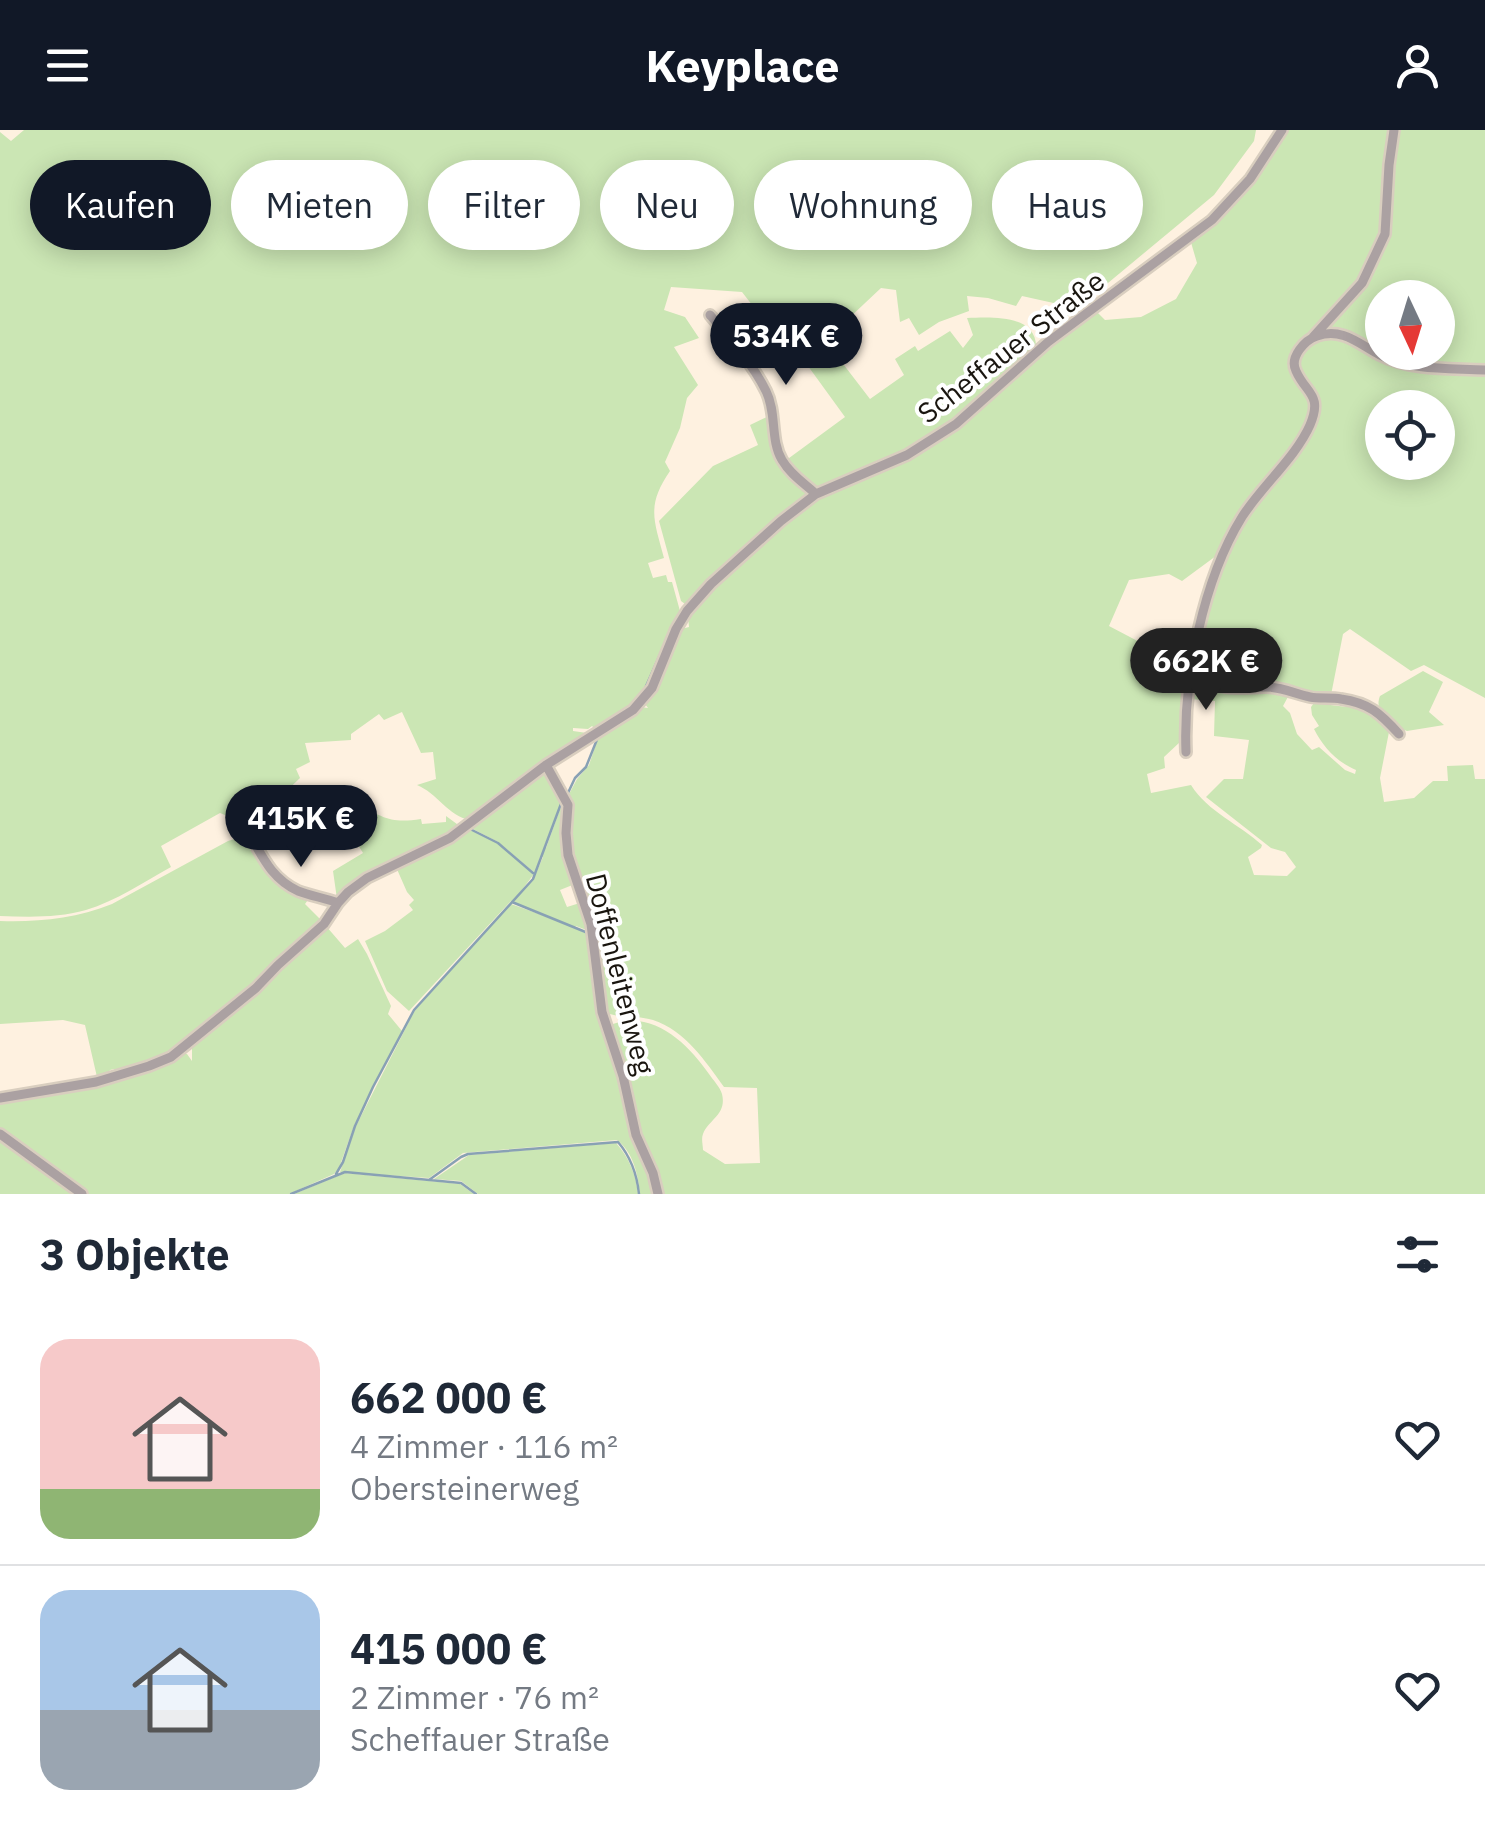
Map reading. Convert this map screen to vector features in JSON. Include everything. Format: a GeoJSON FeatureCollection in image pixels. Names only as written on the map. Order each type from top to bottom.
{"type":"FeatureCollection","features":[{"type":"Feature","properties":{"kind":"street"},"geometry":{"type":"LineString","coordinates":[[1282,131],[1294,130]]}},
{"type":"Feature","properties":{"kind":"street"},"geometry":{"type":"LineString","coordinates":[[1186,752],[1185,730],[1202,614],[1241,518],[1312,420],[1312,392],[1296,372],[1294,363],[1300,348],[1362,283],[1385,234],[1394,130]]}},
{"type":"Feature","properties":{"kind":"street","name":"Scheffauer Straße"},"geometry":{"type":"LineString","coordinates":[[0,1098],[96,1082],[171,1057],[241,1002],[367,878],[450,838],[546,766],[633,710],[652,688],[687,611],[781,521],[816,494],[907,455],[956,424],[1048,342],[1212,220],[1250,179],[1282,131]]}},
{"type":"Feature","properties":{"kind":"street"},"geometry":{"type":"LineString","coordinates":[[710,314],[768,394],[777,449],[783,462],[816,494]]}},
{"type":"Feature","properties":{"kind":"street"},"geometry":{"type":"LineString","coordinates":[[1333,315],[1344,334]]}},
{"type":"Feature","properties":{"kind":"street"},"geometry":{"type":"LineString","coordinates":[[1313,337],[1344,334],[1394,361],[1412,365],[1485,370]]}},
{"type":"Feature","properties":{"kind":"street"},"geometry":{"type":"LineString","coordinates":[[1192,670],[1204,680],[1234,690],[1278,688],[1368,705],[1399,734]]}},
{"type":"Feature","properties":{"kind":"street","name":"Doffenleitenweg"},"geometry":{"type":"LineString","coordinates":[[546,766],[568,805],[566,844],[590,924],[602,1012],[636,1135],[658,1194]]}},
{"type":"Feature","properties":{"kind":"street"},"geometry":{"type":"LineString","coordinates":[[253,830],[251,836],[275,876],[298,890],[338,903]]}},
{"type":"Feature","properties":{"kind":"street"},"geometry":{"type":"LineString","coordinates":[[0,1134],[82,1194]]}},
{"type":"Feature","properties":{"kind":"green space"},"geometry":{"type":"Polygon","coordinates":[[[24,130],[1256,130],[1254,141],[1214,195],[1067,317],[1058,304],[1022,296],[1016,306],[967,296],[969,311],[939,322],[919,335],[909,318],[900,322],[896,290],[881,288],[831,335],[837,356],[870,399],[904,375],[895,359],[915,346],[918,351],[950,331],[963,348],[973,335],[967,318],[1000,318],[1022,324],[1030,329],[1036,349],[952,423],[903,453],[819,488],[785,461],[845,417],[792,344],[781,310],[773,314],[756,310],[742,292],[671,287],[664,310],[685,317],[699,338],[674,347],[698,385],[687,398],[680,428],[665,462],[670,471],[655,504],[655,523],[664,558],[648,563],[653,578],[666,575],[668,582],[672,582],[680,611],[648,681],[633,702],[594,728],[573,728],[587,733],[515,780],[470,820],[455,814],[417,785],[436,779],[433,752],[421,753],[402,712],[384,720],[379,714],[351,734],[351,740],[305,743],[310,762],[296,769],[300,778],[274,803],[264,821],[252,826],[220,813],[161,846],[171,867],[130,891],[86,910],[33,917],[0,916],[0,132],[11,141],[24,130]]]}},
{"type":"Feature","properties":{"kind":"green space"},"geometry":{"type":"Polygon","coordinates":[[[1282,130],[1485,130],[1485,367],[1455,366],[1455,280],[1365,280],[1365,342],[1347,331],[1343,337],[1365,350],[1365,370],[1485,373],[1485,698],[1424,665],[1411,671],[1350,629],[1343,634],[1331,695],[1275,686],[1225,686],[1198,670],[1198,646],[1225,558],[1253,506],[1304,440],[1318,407],[1311,409],[1304,431],[1261,486],[1220,553],[1182,581],[1169,574],[1129,580],[1109,626],[1149,647],[1155,640],[1174,645],[1188,667],[1180,742],[1164,757],[1165,768],[1147,774],[1151,793],[1191,785],[1215,810],[1262,845],[1248,857],[1254,875],[1287,876],[1296,867],[1285,852],[1271,848],[1206,797],[1224,779],[1243,779],[1249,740],[1214,736],[1215,701],[1190,699],[1192,681],[1232,692],[1289,695],[1283,706],[1290,713],[1297,734],[1312,750],[1319,747],[1355,774],[1356,770],[1322,742],[1314,729],[1319,726],[1311,707],[1314,703],[1347,707],[1352,704],[1375,714],[1389,732],[1380,778],[1384,802],[1414,798],[1433,781],[1448,781],[1447,766],[1473,765],[1475,779],[1485,779],[1485,1194],[661,1194],[651,1157],[635,1124],[610,1032],[613,1024],[628,1021],[656,1026],[680,1041],[701,1063],[720,1089],[723,1101],[720,1112],[703,1134],[703,1150],[725,1164],[760,1163],[757,1088],[724,1087],[694,1048],[665,1025],[604,1012],[592,918],[568,844],[568,796],[589,765],[599,735],[641,707],[648,708],[645,704],[662,675],[683,623],[685,628],[689,627],[688,617],[704,597],[793,515],[817,497],[897,464],[947,435],[1093,308],[1105,320],[1141,317],[1176,299],[1197,263],[1190,239],[1229,206],[1282,130]]]}},
{"type":"Feature","properties":{"kind":"green space"},"geometry":{"type":"Polygon","coordinates":[[[771,415],[775,450],[808,492],[685,604],[659,521],[713,466],[758,445],[750,425],[771,415]]]}},
{"type":"Feature","properties":{"kind":"green space"},"geometry":{"type":"Polygon","coordinates":[[[1423,671],[1443,682],[1429,712],[1444,725],[1407,731],[1382,713],[1380,696],[1423,671]]]}},
{"type":"Feature","properties":{"kind":"green space"},"geometry":{"type":"Polygon","coordinates":[[[544,772],[563,797],[544,847],[563,801],[575,884],[560,890],[567,907],[583,902],[589,931],[574,928],[590,935],[597,1006],[656,1194],[640,1194],[634,1164],[617,1140],[463,1153],[429,1178],[340,1172],[356,1126],[415,1010],[511,904],[567,924],[511,901],[409,1011],[387,991],[365,941],[413,910],[409,905],[414,900],[396,867],[468,829],[497,843],[534,874],[518,895],[533,880],[543,857],[535,873],[498,842],[469,827],[544,772]]]}},
{"type":"Feature","properties":{"kind":"green space"},"geometry":{"type":"Polygon","coordinates":[[[357,804],[394,820],[421,819],[422,824],[446,822],[446,816],[461,827],[337,899],[333,871],[363,853],[352,835],[368,826],[357,804]]]}},
{"type":"Feature","properties":{"kind":"green space"},"geometry":{"type":"Polygon","coordinates":[[[238,838],[251,843],[275,876],[310,897],[305,904],[323,922],[248,992],[162,1059],[117,1072],[110,1070],[97,1077],[85,1025],[63,1020],[0,1024],[0,921],[57,919],[98,909],[238,838]]]}},
{"type":"Feature","properties":{"kind":"green space"},"geometry":{"type":"Polygon","coordinates":[[[326,926],[345,948],[358,939],[391,1006],[388,1014],[402,1031],[334,1174],[289,1194],[86,1194],[0,1132],[0,1102],[77,1089],[170,1061],[182,1053],[192,1061],[192,1046],[253,996],[326,926]]]}},
{"type":"Feature","properties":{"kind":"green space"},"geometry":{"type":"Polygon","coordinates":[[[0,1136],[79,1194],[0,1194],[0,1136]]]}},
{"type":"Feature","properties":{"kind":"green space"},"geometry":{"type":"Polygon","coordinates":[[[616,1143],[631,1167],[638,1194],[478,1194],[461,1181],[434,1179],[469,1155],[616,1143]]]}},
{"type":"Feature","properties":{"kind":"green space"},"geometry":{"type":"Polygon","coordinates":[[[345,1173],[460,1184],[474,1194],[294,1194],[345,1173]]]}},
{"type":"Feature","properties":{"kind":"waterway"},"geometry":{"type":"LineString","coordinates":[[673,625],[680,613]]}},
{"type":"Feature","properties":{"kind":"waterway"},"geometry":{"type":"LineString","coordinates":[[643,693],[670,632]]}},
{"type":"Feature","properties":{"kind":"waterway"},"geometry":{"type":"LineString","coordinates":[[567,795],[586,767],[598,737]]}},
{"type":"Feature","properties":{"kind":"waterway"},"geometry":{"type":"LineString","coordinates":[[336,1174],[373,1087],[414,1010],[533,879],[562,801]]}},
{"type":"Feature","properties":{"kind":"waterway"},"geometry":{"type":"LineString","coordinates":[[470,829],[498,843],[533,873]]}},
{"type":"Feature","properties":{"kind":"waterway"},"geometry":{"type":"LineString","coordinates":[[512,902],[588,933]]}},
{"type":"Feature","properties":{"kind":"waterway"},"geometry":{"type":"LineString","coordinates":[[429,1180],[468,1154],[618,1142],[632,1166],[639,1194]]}},
{"type":"Feature","properties":{"kind":"waterway"},"geometry":{"type":"LineString","coordinates":[[291,1194],[345,1172],[461,1183],[476,1194]]}}]}
